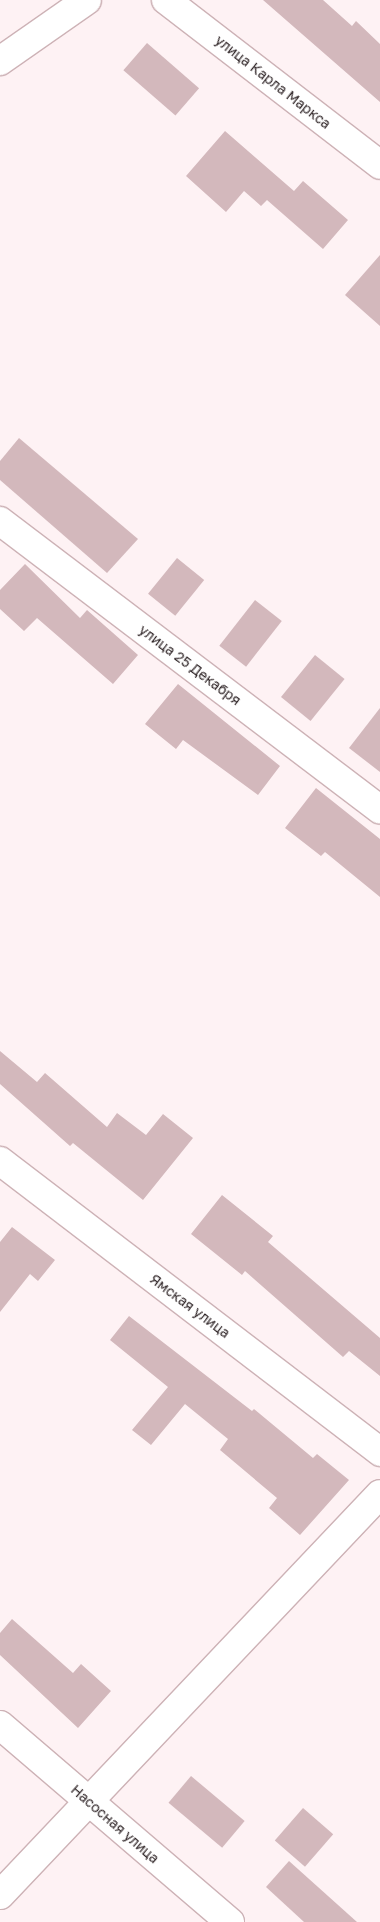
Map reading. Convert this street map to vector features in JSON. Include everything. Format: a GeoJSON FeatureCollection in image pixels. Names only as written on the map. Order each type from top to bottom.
{"type":"FeatureCollection","features":[{"type":"Feature","properties":{"kind":"street"},"geometry":{"type":"LineString","coordinates":[[0,61],[87,0]]}},
{"type":"Feature","properties":{"kind":"street","name":"улица Карла Маркса"},"geometry":{"type":"LineString","coordinates":[[166,0],[380,165]]}},
{"type":"Feature","properties":{"kind":"street","name":"улица 25 Декабря"},"geometry":{"type":"LineString","coordinates":[[0,521],[380,809]]}},
{"type":"Feature","properties":{"kind":"street","name":"Ямская улица"},"geometry":{"type":"LineString","coordinates":[[0,1161],[380,1452]]}},
{"type":"Feature","properties":{"kind":"street"},"geometry":{"type":"LineString","coordinates":[[0,1895],[91,1803],[380,1494]]}},
{"type":"Feature","properties":{"kind":"street","name":"Насосная улица"},"geometry":{"type":"LineString","coordinates":[[0,1726],[230,1922]]}},
{"type":"Feature","properties":{"kind":"building"},"geometry":{"type":"Polygon","coordinates":[[[263,0],[323,0],[352,26],[356,21],[380,44],[380,102],[263,0]]]}},
{"type":"Feature","properties":{"kind":"building"},"geometry":{"type":"Polygon","coordinates":[[[147,43],[199,88],[175,115],[123,70],[147,43]]]}},
{"type":"Feature","properties":{"kind":"building"},"geometry":{"type":"Polygon","coordinates":[[[225,131],[294,191],[303,181],[348,220],[323,249],[267,200],[261,206],[244,191],[226,212],[186,176],[225,131]]]}},
{"type":"Feature","properties":{"kind":"building"},"geometry":{"type":"Polygon","coordinates":[[[380,255],[380,326],[345,295],[380,255]]]}},
{"type":"Feature","properties":{"kind":"building"},"geometry":{"type":"Polygon","coordinates":[[[19,438],[138,539],[107,573],[0,480],[0,461],[19,438]]]}},
{"type":"Feature","properties":{"kind":"building"},"geometry":{"type":"Polygon","coordinates":[[[177,558],[204,580],[175,616],[148,594],[177,558]]]}},
{"type":"Feature","properties":{"kind":"building"},"geometry":{"type":"Polygon","coordinates":[[[25,564],[80,618],[87,610],[138,655],[113,684],[37,618],[24,631],[0,609],[0,590],[25,564]]]}},
{"type":"Feature","properties":{"kind":"building"},"geometry":{"type":"Polygon","coordinates":[[[255,600],[282,621],[246,667],[219,646],[255,600]]]}},
{"type":"Feature","properties":{"kind":"building"},"geometry":{"type":"Polygon","coordinates":[[[315,655],[345,679],[311,721],[281,697],[315,655]]]}},
{"type":"Feature","properties":{"kind":"building"},"geometry":{"type":"Polygon","coordinates":[[[178,684],[280,766],[258,795],[183,740],[176,749],[145,724],[178,684]]]}},
{"type":"Feature","properties":{"kind":"building"},"geometry":{"type":"Polygon","coordinates":[[[380,708],[380,772],[349,748],[380,708]]]}},
{"type":"Feature","properties":{"kind":"building"},"geometry":{"type":"Polygon","coordinates":[[[316,788],[380,839],[380,897],[325,852],[321,856],[285,828],[316,788]]]}},
{"type":"Feature","properties":{"kind":"building"},"geometry":{"type":"Polygon","coordinates":[[[0,1051],[37,1082],[45,1073],[107,1127],[117,1113],[146,1135],[163,1114],[193,1138],[143,1200],[73,1143],[70,1146],[0,1084],[0,1051]]]}},
{"type":"Feature","properties":{"kind":"building"},"geometry":{"type":"Polygon","coordinates":[[[222,1195],[273,1236],[268,1242],[380,1338],[380,1376],[349,1351],[343,1357],[245,1271],[242,1275],[191,1234],[222,1195]]]}},
{"type":"Feature","properties":{"kind":"building"},"geometry":{"type":"Polygon","coordinates":[[[12,1227],[55,1260],[38,1281],[30,1274],[0,1312],[0,1242],[12,1227]]]}},
{"type":"Feature","properties":{"kind":"building"},"geometry":{"type":"Polygon","coordinates":[[[129,1316],[252,1411],[254,1409],[313,1458],[317,1454],[349,1480],[300,1535],[269,1508],[277,1498],[220,1450],[228,1439],[185,1404],[151,1445],[132,1430],[168,1387],[110,1340],[129,1316]]]}},
{"type":"Feature","properties":{"kind":"building"},"geometry":{"type":"Polygon","coordinates":[[[12,1619],[73,1673],[81,1664],[111,1691],[78,1728],[0,1655],[0,1633],[12,1619]]]}},
{"type":"Feature","properties":{"kind":"building"},"geometry":{"type":"Polygon","coordinates":[[[191,1776],[245,1821],[222,1848],[169,1803],[191,1776]]]}},
{"type":"Feature","properties":{"kind":"building"},"geometry":{"type":"Polygon","coordinates":[[[303,1808],[333,1834],[305,1867],[275,1840],[303,1808]]]}},
{"type":"Feature","properties":{"kind":"building"},"geometry":{"type":"Polygon","coordinates":[[[289,1861],[357,1922],[304,1922],[266,1887],[289,1861]]]}}]}
